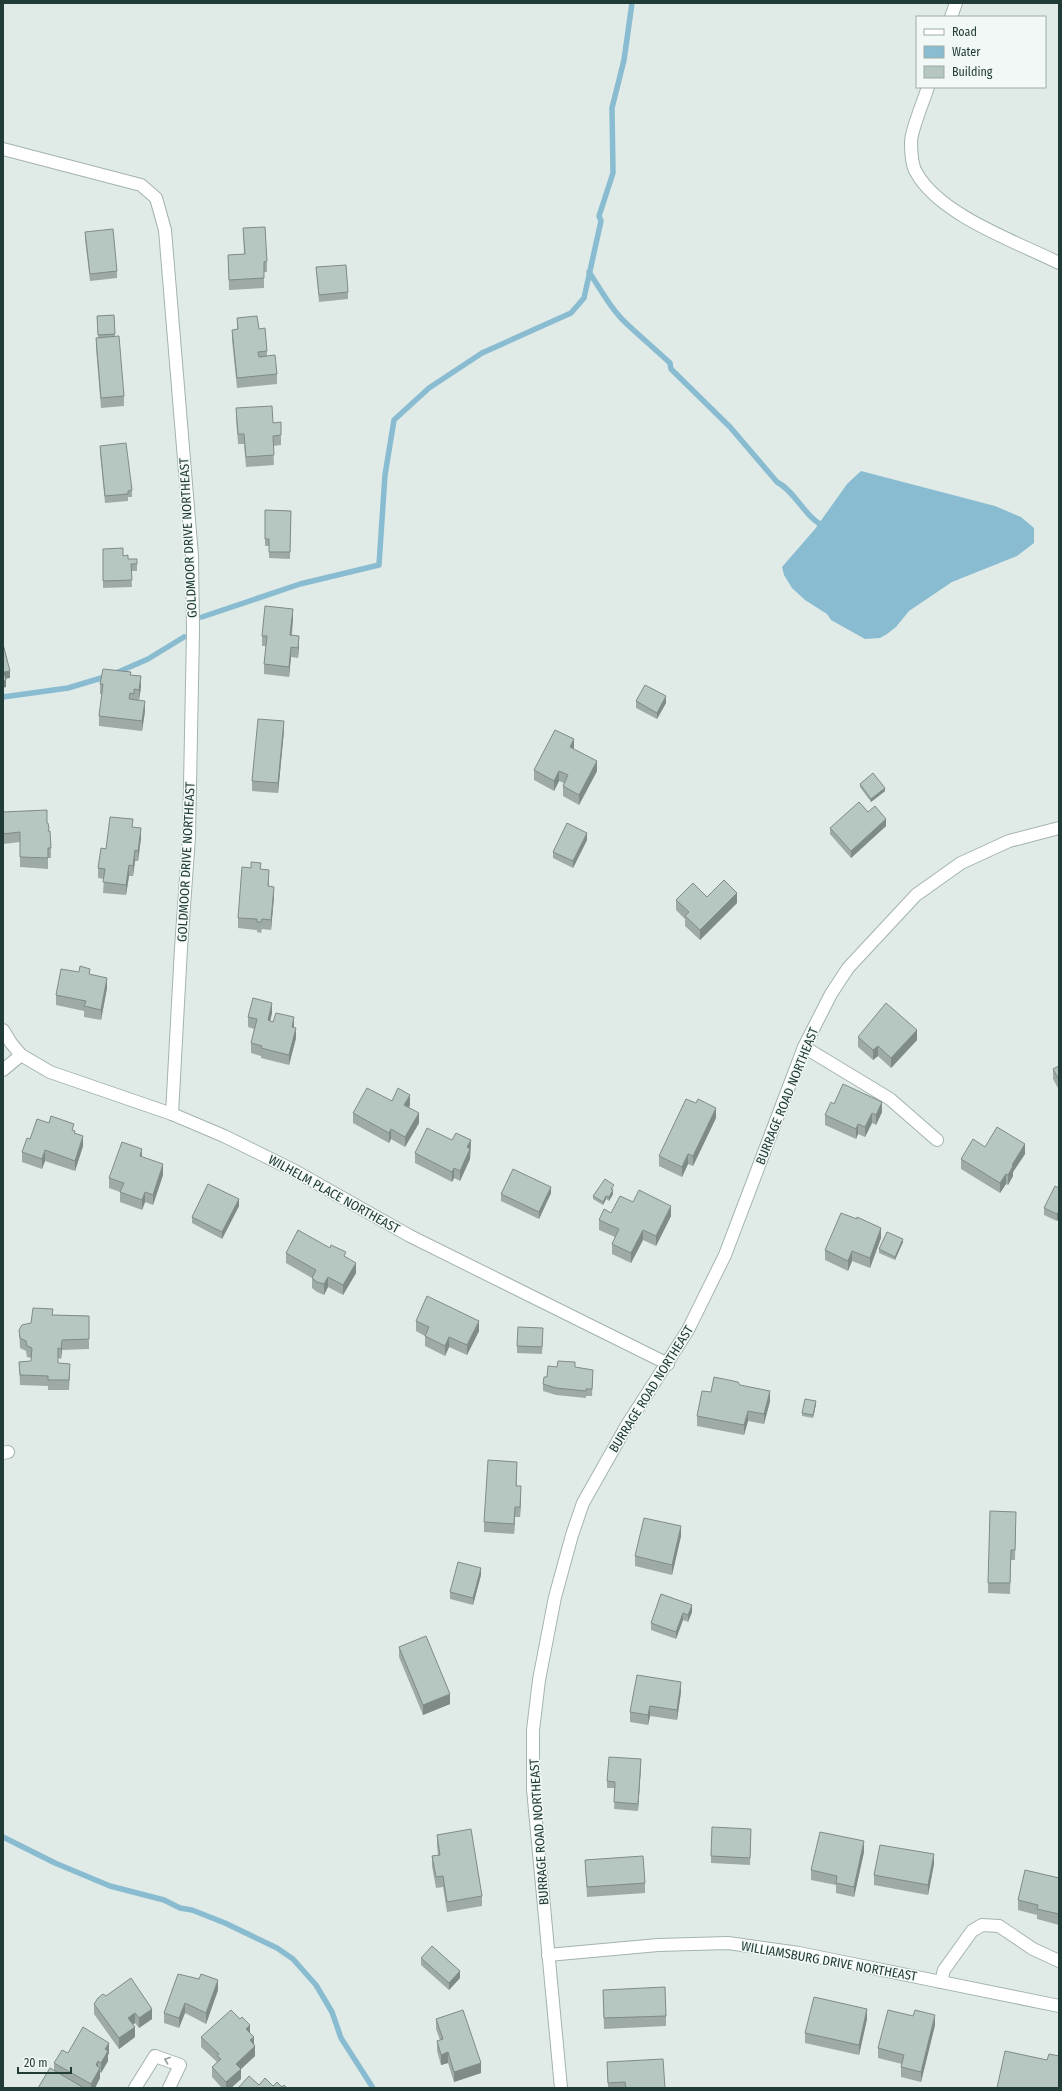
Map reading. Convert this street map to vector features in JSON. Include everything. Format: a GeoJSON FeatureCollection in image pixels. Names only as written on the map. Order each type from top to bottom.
{"type":"FeatureCollection","features":[{"type":"Feature","properties":{"kind":"street"},"geometry":{"type":"LineString","coordinates":[[951,16],[956,3]]}},
{"type":"Feature","properties":{"kind":"street"},"geometry":{"type":"LineString","coordinates":[[928,88],[911,141],[915,172],[947,205],[969,220],[1059,262]]}},
{"type":"Feature","properties":{"kind":"street","name":"GOLDMOOR DRIVE NORTHEAST"},"geometry":{"type":"LineString","coordinates":[[3,149],[141,185],[156,198],[165,230],[192,556],[194,631],[189,837],[172,1114]]}},
{"type":"Feature","properties":{"kind":"street","name":"BURRAGE ROAD NORTHEAST"},"geometry":{"type":"LineString","coordinates":[[562,2088],[533,1789],[533,1730],[539,1680],[555,1597],[572,1535],[583,1503],[627,1425],[668,1364],[688,1330],[725,1255],[804,1046],[831,994],[848,968],[916,895],[961,863],[1009,841],[1059,828]]}},
{"type":"Feature","properties":{"kind":"street","name":"WILHELM PLACE NORTHEAST"},"geometry":{"type":"LineString","coordinates":[[3,1030],[21,1055],[50,1072],[172,1114],[224,1136],[288,1168],[410,1236],[668,1364]]}},
{"type":"Feature","properties":{"kind":"street"},"geometry":{"type":"LineString","coordinates":[[804,1046],[890,1099],[937,1140]]}},
{"type":"Feature","properties":{"kind":"street"},"geometry":{"type":"LineString","coordinates":[[3,1070],[21,1055]]}},
{"type":"Feature","properties":{"kind":"street"},"geometry":{"type":"LineString","coordinates":[[941,1982],[944,1970],[972,1931],[982,1925],[999,1926],[1033,1949],[1059,1962]]}},
{"type":"Feature","properties":{"kind":"street","name":"WILLIAMSBURG DRIVE NORTHEAST"},"geometry":{"type":"LineString","coordinates":[[548,1955],[658,1945],[728,1943],[800,1953],[1059,2006]]}},
{"type":"Feature","properties":{"kind":"street"},"geometry":{"type":"LineString","coordinates":[[135,2088],[155,2056],[180,2065],[170,2088]]}},
{"type":"Feature","properties":{"kind":"water"},"geometry":{"type":"Polygon","coordinates":[[[861,471],[995,506],[1021,517],[1034,528],[1034,543],[1017,556],[952,582],[909,611],[896,627],[887,634],[880,638],[865,639],[831,620],[827,614],[805,600],[792,588],[784,575],[782,567],[815,529],[847,484],[861,471]]]}},
{"type":"Feature","properties":{"kind":"building"},"geometry":{"type":"Polygon","coordinates":[[[265,227],[267,261],[264,262],[264,278],[229,280],[228,255],[245,254],[243,228],[265,227]]]}},
{"type":"Feature","properties":{"kind":"building"},"geometry":{"type":"Polygon","coordinates":[[[113,229],[117,271],[90,274],[85,232],[113,229]]]}},
{"type":"Feature","properties":{"kind":"building"},"geometry":{"type":"Polygon","coordinates":[[[346,265],[348,292],[319,295],[316,267],[346,265]]]}},
{"type":"Feature","properties":{"kind":"building"},"geometry":{"type":"Polygon","coordinates":[[[114,315],[115,334],[98,335],[97,316],[114,315]]]}},
{"type":"Feature","properties":{"kind":"building"},"geometry":{"type":"Polygon","coordinates":[[[257,316],[259,329],[265,328],[267,351],[258,352],[259,357],[275,355],[277,374],[237,378],[232,330],[238,329],[237,318],[257,316]]]}},
{"type":"Feature","properties":{"kind":"building"},"geometry":{"type":"Polygon","coordinates":[[[119,336],[124,396],[101,398],[96,338],[119,336]]]}},
{"type":"Feature","properties":{"kind":"building"},"geometry":{"type":"Polygon","coordinates":[[[272,406],[273,423],[281,422],[281,435],[273,436],[274,455],[246,457],[244,434],[238,434],[236,408],[272,406]]]}},
{"type":"Feature","properties":{"kind":"building"},"geometry":{"type":"Polygon","coordinates":[[[126,443],[132,490],[128,491],[128,494],[105,496],[100,446],[126,443]]]}},
{"type":"Feature","properties":{"kind":"building"},"geometry":{"type":"Polygon","coordinates":[[[265,510],[291,511],[290,552],[269,552],[269,539],[265,539],[265,510]]]}},
{"type":"Feature","properties":{"kind":"building"},"geometry":{"type":"Polygon","coordinates":[[[123,548],[123,556],[128,555],[128,559],[137,559],[137,564],[131,564],[132,580],[103,581],[103,549],[123,548]]]}},
{"type":"Feature","properties":{"kind":"building"},"geometry":{"type":"Polygon","coordinates":[[[265,606],[293,609],[290,635],[299,636],[298,648],[291,647],[289,667],[264,664],[267,636],[262,636],[265,606]]]}},
{"type":"Feature","properties":{"kind":"building"},"geometry":{"type":"Polygon","coordinates":[[[3,644],[10,671],[4,672],[6,680],[3,681],[3,644]]]}},
{"type":"Feature","properties":{"kind":"building"},"geometry":{"type":"Polygon","coordinates":[[[103,669],[131,672],[130,675],[141,676],[139,690],[134,689],[134,694],[130,693],[129,699],[145,701],[142,721],[99,716],[103,684],[100,684],[103,669]]]}},
{"type":"Feature","properties":{"kind":"building"},"geometry":{"type":"Polygon","coordinates":[[[645,685],[666,696],[657,713],[636,701],[645,685]]]}},
{"type":"Feature","properties":{"kind":"building"},"geometry":{"type":"Polygon","coordinates":[[[258,719],[284,721],[278,783],[252,781],[258,719]]]}},
{"type":"Feature","properties":{"kind":"building"},"geometry":{"type":"Polygon","coordinates":[[[555,730],[574,739],[570,747],[597,761],[579,795],[563,786],[568,775],[559,771],[554,781],[534,770],[555,730]]]}},
{"type":"Feature","properties":{"kind":"building"},"geometry":{"type":"Polygon","coordinates":[[[873,773],[885,788],[871,799],[860,784],[873,773]]]}},
{"type":"Feature","properties":{"kind":"building"},"geometry":{"type":"Polygon","coordinates":[[[859,802],[868,812],[875,806],[886,819],[851,851],[830,828],[859,802]]]}},
{"type":"Feature","properties":{"kind":"building"},"geometry":{"type":"Polygon","coordinates":[[[47,810],[47,823],[49,828],[48,831],[50,831],[51,848],[48,848],[48,858],[20,857],[20,832],[3,834],[3,812],[47,810]]]}},
{"type":"Feature","properties":{"kind":"building"},"geometry":{"type":"Polygon","coordinates":[[[110,817],[133,819],[132,827],[141,828],[138,851],[135,850],[133,866],[129,865],[126,885],[103,882],[105,869],[98,868],[101,848],[106,849],[110,817]]]}},
{"type":"Feature","properties":{"kind":"building"},"geometry":{"type":"Polygon","coordinates":[[[567,823],[587,833],[573,861],[553,852],[567,823]]]}},
{"type":"Feature","properties":{"kind":"building"},"geometry":{"type":"Polygon","coordinates":[[[251,862],[261,863],[260,869],[269,870],[268,886],[274,887],[271,920],[262,919],[261,922],[257,922],[257,919],[238,918],[242,867],[251,868],[251,862]]]}},
{"type":"Feature","properties":{"kind":"building"},"geometry":{"type":"Polygon","coordinates":[[[724,880],[737,893],[700,930],[685,916],[689,912],[676,900],[693,883],[707,897],[724,880]]]}},
{"type":"Feature","properties":{"kind":"building"},"geometry":{"type":"Polygon","coordinates":[[[80,966],[90,969],[89,974],[107,978],[101,1010],[84,1006],[86,1001],[56,995],[61,969],[79,972],[80,966]]]}},
{"type":"Feature","properties":{"kind":"building"},"geometry":{"type":"Polygon","coordinates":[[[253,998],[272,1003],[268,1020],[273,1022],[276,1013],[294,1017],[292,1027],[296,1028],[289,1055],[261,1048],[262,1046],[251,1043],[257,1019],[248,1017],[253,998]]]}},
{"type":"Feature","properties":{"kind":"building"},"geometry":{"type":"Polygon","coordinates":[[[886,1003],[917,1030],[891,1058],[878,1046],[873,1050],[858,1037],[886,1003]]]}},
{"type":"Feature","properties":{"kind":"building"},"geometry":{"type":"Polygon","coordinates":[[[1059,1066],[1059,1080],[1053,1069],[1059,1066]]]}},
{"type":"Feature","properties":{"kind":"building"},"geometry":{"type":"Polygon","coordinates":[[[843,1084],[882,1102],[876,1115],[872,1113],[865,1127],[858,1124],[856,1129],[825,1115],[831,1102],[834,1104],[843,1084]]]}},
{"type":"Feature","properties":{"kind":"building"},"geometry":{"type":"Polygon","coordinates":[[[367,1088],[392,1101],[398,1088],[410,1095],[404,1105],[419,1113],[405,1137],[391,1129],[389,1133],[353,1113],[367,1088]]]}},
{"type":"Feature","properties":{"kind":"building"},"geometry":{"type":"Polygon","coordinates":[[[686,1099],[696,1103],[698,1099],[716,1108],[693,1156],[688,1154],[682,1167],[659,1156],[686,1099]]]}},
{"type":"Feature","properties":{"kind":"building"},"geometry":{"type":"Polygon","coordinates":[[[51,1116],[74,1124],[72,1130],[75,1131],[74,1133],[83,1136],[75,1161],[45,1150],[42,1159],[22,1152],[27,1138],[30,1139],[37,1119],[49,1123],[51,1116]]]}},
{"type":"Feature","properties":{"kind":"building"},"geometry":{"type":"Polygon","coordinates":[[[997,1127],[1025,1144],[1012,1165],[1013,1166],[1008,1175],[1006,1174],[1000,1183],[961,1159],[973,1139],[985,1147],[997,1127]]]}},
{"type":"Feature","properties":{"kind":"building"},"geometry":{"type":"Polygon","coordinates":[[[427,1128],[452,1140],[456,1133],[471,1140],[467,1147],[470,1149],[460,1171],[454,1168],[452,1172],[415,1153],[427,1128]]]}},
{"type":"Feature","properties":{"kind":"building"},"geometry":{"type":"Polygon","coordinates":[[[122,1142],[142,1149],[140,1156],[163,1164],[153,1195],[145,1192],[142,1200],[120,1192],[124,1183],[109,1178],[122,1142]]]}},
{"type":"Feature","properties":{"kind":"building"},"geometry":{"type":"Polygon","coordinates":[[[513,1169],[551,1187],[539,1212],[501,1194],[513,1169]]]}},
{"type":"Feature","properties":{"kind":"building"},"geometry":{"type":"Polygon","coordinates":[[[605,1179],[614,1185],[611,1189],[613,1190],[609,1197],[606,1196],[603,1202],[593,1196],[605,1179]]]}},
{"type":"Feature","properties":{"kind":"building"},"geometry":{"type":"Polygon","coordinates":[[[208,1184],[239,1199],[222,1232],[192,1217],[208,1184]]]}},
{"type":"Feature","properties":{"kind":"building"},"geometry":{"type":"Polygon","coordinates":[[[1055,1186],[1059,1188],[1059,1211],[1057,1214],[1044,1208],[1055,1186]]]}},
{"type":"Feature","properties":{"kind":"building"},"geometry":{"type":"Polygon","coordinates":[[[639,1190],[671,1206],[656,1236],[643,1230],[631,1253],[612,1244],[619,1229],[599,1220],[604,1209],[611,1213],[620,1196],[633,1202],[639,1190]]]}},
{"type":"Feature","properties":{"kind":"building"},"geometry":{"type":"Polygon","coordinates":[[[841,1213],[857,1219],[857,1217],[881,1228],[870,1258],[852,1251],[848,1261],[825,1250],[841,1213]]]}},
{"type":"Feature","properties":{"kind":"building"},"geometry":{"type":"Polygon","coordinates":[[[298,1230],[330,1248],[331,1245],[346,1252],[344,1256],[356,1263],[343,1285],[328,1277],[324,1284],[317,1282],[312,1278],[316,1270],[286,1253],[298,1230]]]}},
{"type":"Feature","properties":{"kind":"building"},"geometry":{"type":"Polygon","coordinates":[[[887,1232],[903,1239],[895,1257],[879,1249],[887,1232]]]}},
{"type":"Feature","properties":{"kind":"building"},"geometry":{"type":"Polygon","coordinates":[[[427,1296],[479,1321],[467,1345],[449,1337],[445,1346],[425,1336],[429,1327],[416,1321],[427,1296]]]}},
{"type":"Feature","properties":{"kind":"building"},"geometry":{"type":"Polygon","coordinates":[[[33,1308],[53,1309],[52,1315],[89,1316],[89,1339],[62,1340],[61,1349],[58,1348],[58,1363],[70,1364],[69,1380],[48,1380],[48,1376],[20,1375],[19,1362],[31,1361],[32,1348],[27,1346],[26,1341],[20,1338],[19,1330],[22,1325],[31,1323],[33,1308]]]}},
{"type":"Feature","properties":{"kind":"building"},"geometry":{"type":"Polygon","coordinates":[[[518,1327],[543,1328],[542,1347],[517,1346],[518,1327]]]}},
{"type":"Feature","properties":{"kind":"building"},"geometry":{"type":"Polygon","coordinates":[[[558,1361],[575,1362],[575,1367],[593,1370],[592,1389],[586,1389],[586,1391],[556,1388],[543,1384],[544,1377],[547,1377],[548,1366],[557,1367],[558,1361]]]}},
{"type":"Feature","properties":{"kind":"building"},"geometry":{"type":"Polygon","coordinates":[[[714,1377],[738,1382],[740,1385],[770,1391],[764,1414],[748,1411],[744,1425],[697,1416],[702,1391],[711,1392],[714,1377]]]}},
{"type":"Feature","properties":{"kind":"building"},"geometry":{"type":"Polygon","coordinates":[[[805,1399],[816,1401],[813,1415],[802,1413],[805,1399]]]}},
{"type":"Feature","properties":{"kind":"building"},"geometry":{"type":"Polygon","coordinates":[[[488,1460],[517,1462],[516,1486],[521,1486],[520,1507],[515,1507],[514,1524],[484,1522],[488,1460]]]}},
{"type":"Feature","properties":{"kind":"building"},"geometry":{"type":"Polygon","coordinates":[[[990,1511],[1016,1512],[1015,1550],[1011,1550],[1010,1583],[988,1583],[990,1511]]]}},
{"type":"Feature","properties":{"kind":"building"},"geometry":{"type":"Polygon","coordinates":[[[644,1518],[681,1526],[672,1565],[635,1556],[644,1518]]]}},
{"type":"Feature","properties":{"kind":"building"},"geometry":{"type":"Polygon","coordinates":[[[458,1562],[481,1568],[473,1598],[450,1592],[458,1562]]]}},
{"type":"Feature","properties":{"kind":"building"},"geometry":{"type":"Polygon","coordinates":[[[661,1594],[692,1605],[688,1615],[683,1613],[676,1632],[651,1623],[661,1594]]]}},
{"type":"Feature","properties":{"kind":"building"},"geometry":{"type":"Polygon","coordinates":[[[426,1636],[450,1694],[423,1705],[399,1647],[426,1636]]]}},
{"type":"Feature","properties":{"kind":"building"},"geometry":{"type":"Polygon","coordinates":[[[637,1675],[681,1682],[677,1710],[650,1706],[648,1715],[630,1712],[637,1675]]]}},
{"type":"Feature","properties":{"kind":"building"},"geometry":{"type":"Polygon","coordinates":[[[609,1757],[641,1759],[638,1804],[614,1802],[615,1782],[607,1781],[609,1757]]]}},
{"type":"Feature","properties":{"kind":"building"},"geometry":{"type":"Polygon","coordinates":[[[712,1827],[751,1829],[750,1858],[711,1856],[712,1827]]]}},
{"type":"Feature","properties":{"kind":"building"},"geometry":{"type":"Polygon","coordinates":[[[471,1829],[482,1896],[447,1902],[443,1876],[436,1877],[432,1856],[440,1855],[437,1835],[471,1829]]]}},
{"type":"Feature","properties":{"kind":"building"},"geometry":{"type":"Polygon","coordinates":[[[820,1832],[864,1841],[854,1887],[836,1883],[837,1876],[811,1870],[820,1832]]]}},
{"type":"Feature","properties":{"kind":"building"},"geometry":{"type":"Polygon","coordinates":[[[880,1845],[934,1854],[928,1885],[874,1875],[880,1845]]]}},
{"type":"Feature","properties":{"kind":"building"},"geometry":{"type":"Polygon","coordinates":[[[643,1856],[645,1883],[587,1887],[585,1860],[643,1856]]]}},
{"type":"Feature","properties":{"kind":"building"},"geometry":{"type":"Polygon","coordinates":[[[1025,1870],[1059,1878],[1059,1914],[1037,1909],[1038,1905],[1018,1900],[1025,1870]]]}},
{"type":"Feature","properties":{"kind":"building"},"geometry":{"type":"Polygon","coordinates":[[[432,1946],[460,1971],[449,1983],[421,1958],[432,1946]]]}},
{"type":"Feature","properties":{"kind":"building"},"geometry":{"type":"Polygon","coordinates":[[[178,1974],[199,1979],[201,1974],[218,1980],[206,2013],[185,2003],[179,2018],[164,2013],[178,1974]]]}},
{"type":"Feature","properties":{"kind":"building"},"geometry":{"type":"Polygon","coordinates":[[[131,1978],[152,2009],[139,2018],[135,2013],[128,2018],[135,2027],[119,2038],[94,2004],[103,1994],[106,1996],[131,1978]]]}},
{"type":"Feature","properties":{"kind":"building"},"geometry":{"type":"Polygon","coordinates":[[[665,1987],[666,2016],[604,2018],[603,1990],[665,1987]]]}},
{"type":"Feature","properties":{"kind":"building"},"geometry":{"type":"Polygon","coordinates":[[[814,1997],[867,2009],[859,2045],[805,2033],[814,1997]]]}},
{"type":"Feature","properties":{"kind":"building"},"geometry":{"type":"Polygon","coordinates":[[[231,2010],[240,2019],[242,2017],[250,2025],[246,2029],[254,2037],[250,2040],[255,2046],[236,2064],[241,2069],[226,2082],[212,2067],[221,2059],[217,2056],[219,2054],[201,2037],[231,2010]]]}},
{"type":"Feature","properties":{"kind":"building"},"geometry":{"type":"Polygon","coordinates":[[[463,2010],[481,2063],[454,2072],[448,2052],[441,2055],[437,2041],[443,2039],[436,2019],[463,2010]]]}},
{"type":"Feature","properties":{"kind":"building"},"geometry":{"type":"Polygon","coordinates":[[[888,2010],[913,2016],[915,2010],[935,2015],[921,2072],[901,2067],[904,2055],[878,2048],[888,2010]]]}},
{"type":"Feature","properties":{"kind":"building"},"geometry":{"type":"Polygon","coordinates":[[[83,2027],[109,2043],[105,2049],[108,2051],[101,2063],[98,2061],[96,2065],[100,2068],[91,2084],[54,2063],[62,2050],[68,2053],[83,2027]]]}},
{"type":"Feature","properties":{"kind":"building"},"geometry":{"type":"Polygon","coordinates":[[[1005,2051],[1047,2060],[1049,2054],[1059,2056],[1059,2088],[997,2088],[1005,2051]]]}},
{"type":"Feature","properties":{"kind":"building"},"geometry":{"type":"Polygon","coordinates":[[[663,2059],[665,2088],[626,2088],[625,2082],[608,2083],[607,2062],[663,2059]]]}},
{"type":"Feature","properties":{"kind":"building"},"geometry":{"type":"Polygon","coordinates":[[[50,2068],[84,2088],[38,2088],[50,2068]]]}},
{"type":"Feature","properties":{"kind":"building"},"geometry":{"type":"Polygon","coordinates":[[[249,2076],[259,2085],[265,2078],[273,2086],[277,2082],[282,2087],[284,2085],[287,2088],[238,2088],[249,2076]]]}},
{"type":"Feature","properties":{"kind":"waterway"},"geometry":{"type":"LineString","coordinates":[[202,617],[300,584],[379,565],[385,475],[394,420],[429,388],[482,353],[571,313],[584,298],[601,221],[599,216],[613,173],[612,108],[624,60],[632,3]]}},
{"type":"Feature","properties":{"kind":"waterway"},"geometry":{"type":"LineString","coordinates":[[589,272],[607,300],[622,319],[670,363],[671,369],[730,427],[777,482],[783,486],[812,517],[824,526]]}},
{"type":"Feature","properties":{"kind":"waterway"},"geometry":{"type":"LineString","coordinates":[[116,673],[148,659],[184,637]]}},
{"type":"Feature","properties":{"kind":"waterway"},"geometry":{"type":"LineString","coordinates":[[3,697],[68,688],[108,676]]}},
{"type":"Feature","properties":{"kind":"waterway"},"geometry":{"type":"LineString","coordinates":[[3,1837],[55,1863],[110,1886],[164,1900],[180,1908],[192,1910],[225,1923],[277,1948],[293,1959],[316,1985],[332,2012],[341,2038],[373,2088]]}}]}
